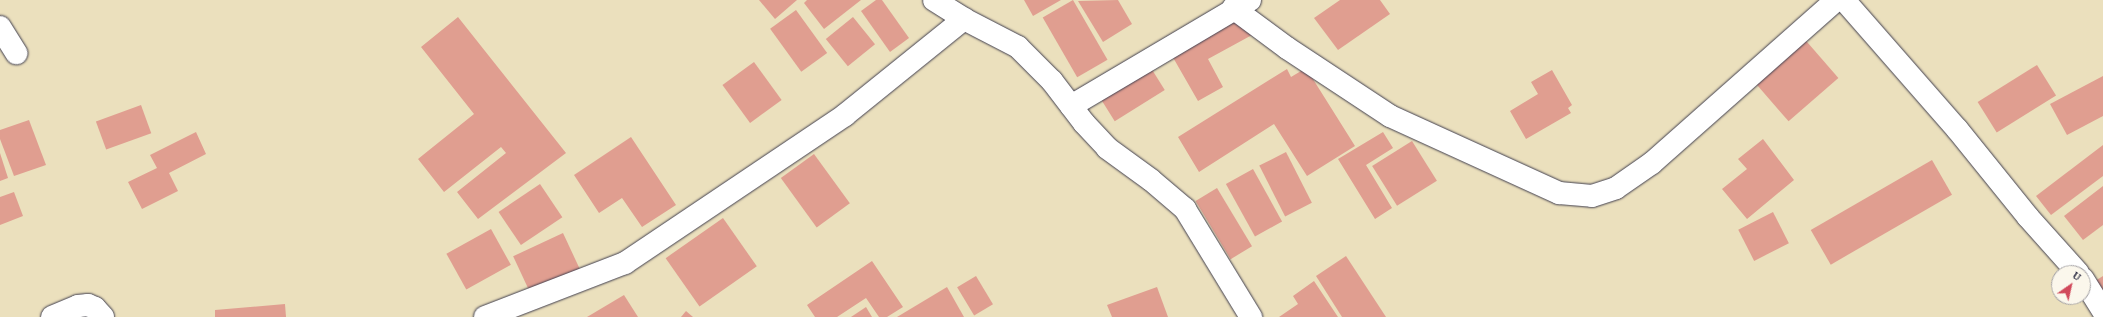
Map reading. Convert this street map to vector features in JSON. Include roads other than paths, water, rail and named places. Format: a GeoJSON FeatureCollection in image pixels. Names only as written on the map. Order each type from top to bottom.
{"type":"FeatureCollection","features":[{"type":"Feature","properties":{"kind":"street"},"geometry":{"type":"LineString","coordinates":[[934,0],[964,19],[1018,47],[1052,81],[1107,148],[1151,180],[1185,209],[1251,317]]}},
{"type":"Feature","properties":{"kind":"street"},"geometry":{"type":"LineString","coordinates":[[1071,106],[1242,4],[1287,48],[1390,116],[1559,193],[1592,196],[1616,188],[1652,163],[1836,0]]}},
{"type":"Feature","properties":{"kind":"street"},"geometry":{"type":"LineString","coordinates":[[1844,0],[1957,129],[2028,217],[2071,265]]}},
{"type":"Feature","properties":{"kind":"street"},"geometry":{"type":"LineString","coordinates":[[485,317],[625,263],[845,115],[964,19]]}},
{"type":"Feature","properties":{"kind":"street"},"geometry":{"type":"LineString","coordinates":[[0,28],[16,53]]}},
{"type":"Feature","properties":{"kind":"street"},"geometry":{"type":"LineString","coordinates":[[2091,292],[2103,311]]}},
{"type":"Feature","properties":{"kind":"street"},"geometry":{"type":"LineString","coordinates":[[52,317],[78,306],[88,305],[95,308],[103,317]]}}]}
